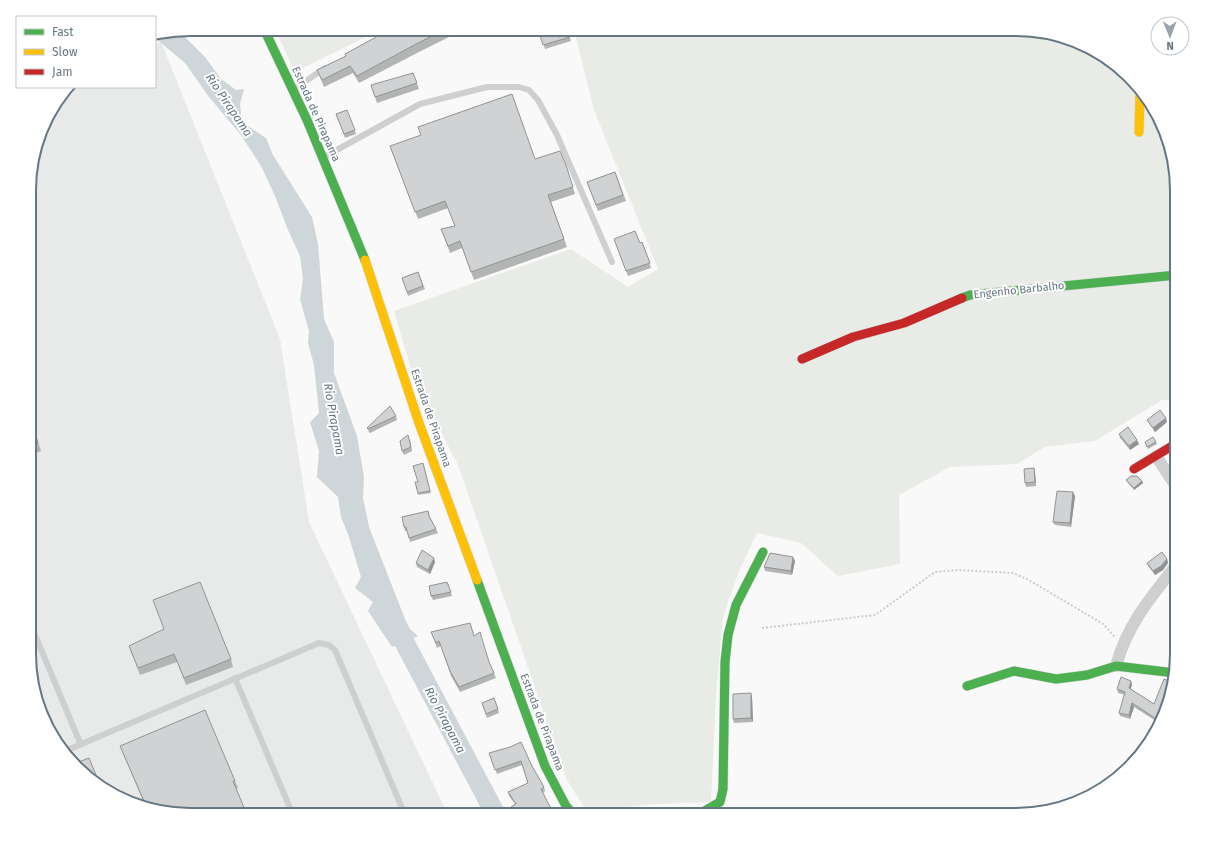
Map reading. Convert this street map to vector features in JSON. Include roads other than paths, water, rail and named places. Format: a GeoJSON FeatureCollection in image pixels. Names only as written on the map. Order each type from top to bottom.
{"type":"FeatureCollection","features":[{"type":"Feature","properties":{"kind":"street","name":"Estrada de Pirapama"},"geometry":{"type":"LineString","coordinates":[[267,36],[323,158],[368,267],[419,423],[544,766],[568,808]]}},
{"type":"Feature","properties":{"kind":"street"},"geometry":{"type":"LineString","coordinates":[[1139,132],[1140,99]]}},
{"type":"Feature","properties":{"kind":"street","name":"Engenho Barbalho"},"geometry":{"type":"LineString","coordinates":[[802,359],[853,337],[904,323],[970,295],[1170,276]]}},
{"type":"Feature","properties":{"kind":"street"},"geometry":{"type":"LineString","coordinates":[[1134,469],[1170,447]]}},
{"type":"Feature","properties":{"kind":"street"},"geometry":{"type":"LineString","coordinates":[[1156,456],[1170,477]]}},
{"type":"Feature","properties":{"kind":"street"},"geometry":{"type":"LineString","coordinates":[[710,808],[720,802],[723,789],[725,662],[728,635],[736,605],[763,552]]}},
{"type":"Feature","properties":{"kind":"street"},"geometry":{"type":"LineString","coordinates":[[1116,666],[1122,646],[1141,610],[1170,573]]}},
{"type":"Feature","properties":{"kind":"street"},"geometry":{"type":"LineString","coordinates":[[967,686],[1014,671],[1056,679],[1087,676],[1116,666],[1169,672]]}},
{"type":"Feature","properties":{"kind":"lane"},"geometry":{"type":"LineString","coordinates":[[293,90],[332,64]]}},
{"type":"Feature","properties":{"kind":"lane"},"geometry":{"type":"LineString","coordinates":[[323,158],[420,104],[487,87],[519,87],[529,90],[538,100],[558,135],[612,262]]}},
{"type":"Feature","properties":{"kind":"lane"},"geometry":{"type":"LineString","coordinates":[[36,637],[81,745]]}},
{"type":"Feature","properties":{"kind":"lane"},"geometry":{"type":"LineString","coordinates":[[69,749],[319,643],[329,645],[335,650],[402,808]]}},
{"type":"Feature","properties":{"kind":"lane"},"geometry":{"type":"LineString","coordinates":[[235,678],[290,808]]}},
{"type":"Feature","properties":{"kind":"water"},"geometry":{"type":"Polygon","coordinates":[[[184,36],[205,57],[221,79],[236,90],[244,89],[240,104],[242,122],[266,138],[273,155],[312,217],[318,244],[324,319],[334,342],[334,373],[357,436],[364,477],[363,498],[369,527],[405,619],[410,629],[418,636],[392,647],[368,611],[373,602],[355,588],[361,577],[349,537],[341,517],[338,497],[317,477],[319,451],[310,422],[319,413],[314,365],[308,343],[309,331],[300,299],[303,279],[300,256],[261,166],[241,135],[209,97],[185,63],[157,40],[184,36]]]}},
{"type":"Feature","properties":{"kind":"waterway","name":"Rio Pirapama"},"geometry":{"type":"LineString","coordinates":[[391,617],[492,808]]}}]}
